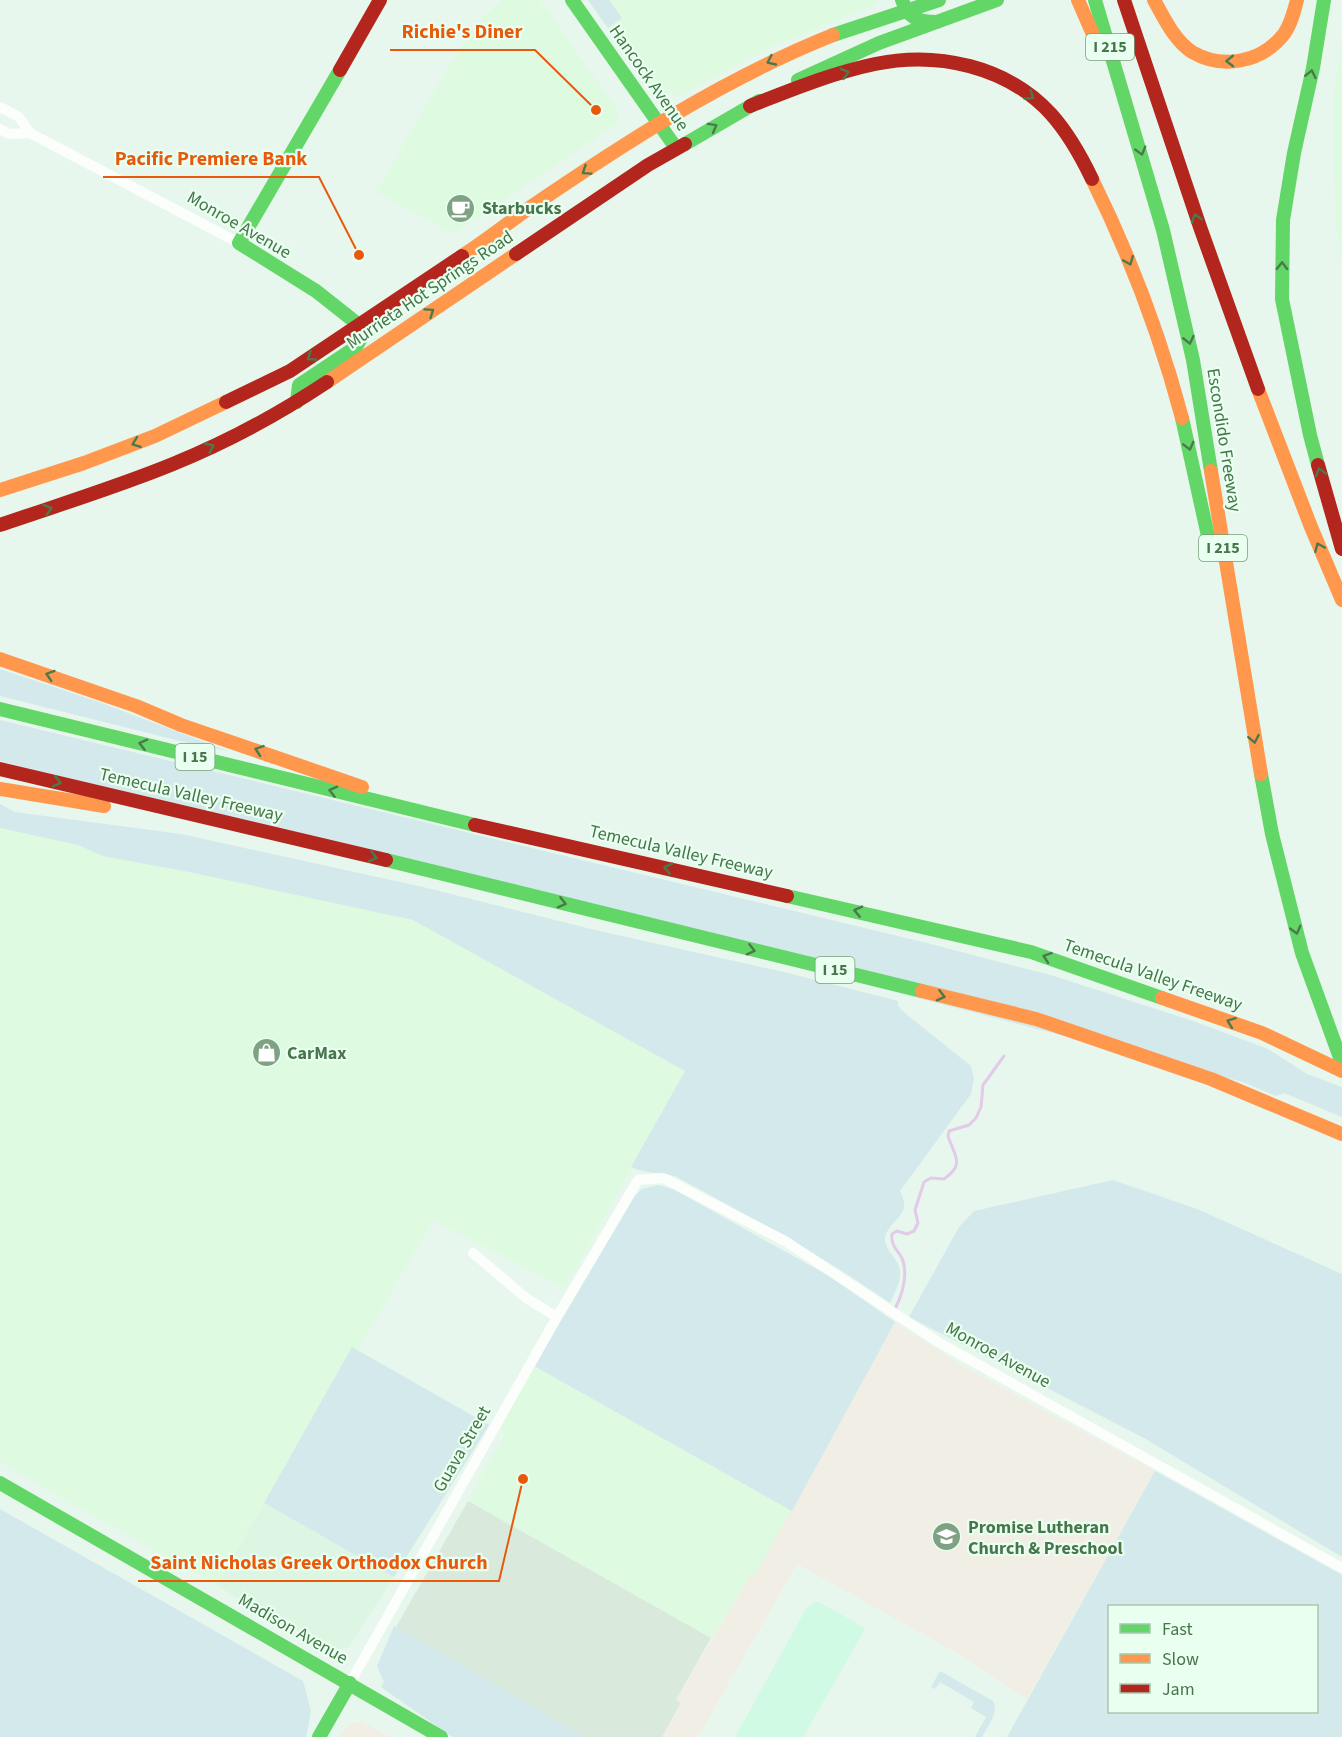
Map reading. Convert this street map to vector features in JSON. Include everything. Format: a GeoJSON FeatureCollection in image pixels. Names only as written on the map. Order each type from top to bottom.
{"type":"FeatureCollection","features":[{"type":"Feature","properties":{"kind":"main road"},"geometry":{"type":"LineString","coordinates":[[239,243],[380,0]]}},
{"type":"Feature","properties":{"kind":"main road","name":"Hancock Avenue"},"geometry":{"type":"LineString","coordinates":[[572,0],[676,148]]}},
{"type":"Feature","properties":{"kind":"main road","name":"Murrieta Hot Springs Road"},"geometry":{"type":"LineString","coordinates":[[0,490],[84,463],[145,440],[290,371],[658,123],[724,85],[797,49],[903,5],[939,0]]}},
{"type":"Feature","properties":{"kind":"main road","name":"Murrieta Hot Springs Road"},"geometry":{"type":"LineString","coordinates":[[0,525],[173,464],[244,431],[297,402],[485,277],[537,238],[676,148],[750,106],[836,62],[998,0]]}},
{"type":"Feature","properties":{"kind":"main road"},"geometry":{"type":"LineString","coordinates":[[1078,0],[1096,46],[1125,94]]}},
{"type":"Feature","properties":{"kind":"main road","name":"Escondido Freeway"},"geometry":{"type":"LineString","coordinates":[[1095,0],[1125,94],[1163,230],[1193,360],[1248,704],[1272,834],[1302,953],[1342,1062]]}},
{"type":"Feature","properties":{"kind":"main road","name":"Escondido Freeway"},"geometry":{"type":"LineString","coordinates":[[1124,0],[1215,273],[1275,436],[1342,600]]}},
{"type":"Feature","properties":{"kind":"main road"},"geometry":{"type":"LineString","coordinates":[[1154,0],[1183,45],[1203,57],[1227,63],[1250,59],[1272,48],[1288,31],[1295,15],[1297,0]]}},
{"type":"Feature","properties":{"kind":"main road"},"geometry":{"type":"LineString","coordinates":[[1324,0],[1283,220],[1282,299],[1310,435],[1342,549]]}},
{"type":"Feature","properties":{"kind":"main road"},"geometry":{"type":"LineString","coordinates":[[903,5],[912,18],[921,22],[937,22]]}},
{"type":"Feature","properties":{"kind":"main road"},"geometry":{"type":"LineString","coordinates":[[750,106],[815,82],[853,71],[920,59],[954,62],[985,71],[1012,84],[1040,103],[1062,127],[1078,152],[1116,229],[1152,318],[1178,402],[1248,704]]}},
{"type":"Feature","properties":{"kind":"main road","name":"Monroe Avenue"},"geometry":{"type":"LineString","coordinates":[[239,243],[316,291],[359,325]]}},
{"type":"Feature","properties":{"kind":"main road"},"geometry":{"type":"LineString","coordinates":[[297,402],[299,385],[356,347],[364,333],[359,325]]}},
{"type":"Feature","properties":{"kind":"main road"},"geometry":{"type":"LineString","coordinates":[[0,659],[136,706],[181,725],[366,788],[389,805]]}},
{"type":"Feature","properties":{"kind":"main road","name":"Temecula Valley Freeway"},"geometry":{"type":"LineString","coordinates":[[0,709],[389,805],[1031,952],[1263,1033],[1342,1071]]}},
{"type":"Feature","properties":{"kind":"main road","name":"Temecula Valley Freeway"},"geometry":{"type":"LineString","coordinates":[[0,769],[316,843],[1036,1019],[1211,1079],[1342,1134]]}},
{"type":"Feature","properties":{"kind":"main road"},"geometry":{"type":"LineString","coordinates":[[0,789],[316,843]]}},
{"type":"Feature","properties":{"kind":"main road"},"geometry":{"type":"LineString","coordinates":[[1263,1033],[1342,1062]]}},
{"type":"Feature","properties":{"kind":"main road","name":"Madison Avenue"},"geometry":{"type":"LineString","coordinates":[[0,1483],[441,1737]]}},
{"type":"Feature","properties":{"kind":"main road","name":"Guava Street"},"geometry":{"type":"LineString","coordinates":[[319,1737],[350,1683]]}},
{"type":"Feature","properties":{"kind":"street","name":"Monroe Avenue"},"geometry":{"type":"LineString","coordinates":[[0,107],[19,117],[30,134]]}},
{"type":"Feature","properties":{"kind":"street","name":"Monroe Avenue"},"geometry":{"type":"LineString","coordinates":[[0,129],[9,134],[30,134],[239,243]]}},
{"type":"Feature","properties":{"kind":"street","name":"Monroe Avenue"},"geometry":{"type":"LineString","coordinates":[[638,1180],[663,1178],[785,1241],[938,1342],[1342,1568]]}},
{"type":"Feature","properties":{"kind":"street","name":"Guava Street"},"geometry":{"type":"LineString","coordinates":[[350,1683],[556,1317],[638,1180]]}},
{"type":"Feature","properties":{"kind":"street"},"geometry":{"type":"LineString","coordinates":[[473,1253],[526,1298],[556,1317]]}},
{"type":"Feature","properties":{"kind":"shaded area"},"geometry":{"type":"Polygon","coordinates":[[[502,0],[540,0],[618,111],[616,124],[453,234],[377,192],[431,96],[479,21],[502,0]]]}},
{"type":"Feature","properties":{"kind":"shaded area"},"geometry":{"type":"Polygon","coordinates":[[[588,0],[876,0],[878,4],[773,46],[677,97],[675,94],[656,91],[652,93],[588,0]]]}},
{"type":"Feature","properties":{"kind":"shaded area"},"geometry":{"type":"Polygon","coordinates":[[[588,0],[609,0],[622,18],[608,28],[588,0]]]}},
{"type":"Feature","properties":{"kind":"shaded area"},"geometry":{"type":"Polygon","coordinates":[[[1342,40],[1342,261],[1336,226],[1333,130],[1334,90],[1342,40]]]}},
{"type":"Feature","properties":{"kind":"shaded area"},"geometry":{"type":"Polygon","coordinates":[[[0,669],[99,702],[228,751],[0,696],[0,669]]]}},
{"type":"Feature","properties":{"kind":"shaded area"},"geometry":{"type":"Polygon","coordinates":[[[0,720],[927,943],[1054,976],[1193,1021],[1268,1049],[1307,1074],[1342,1087],[1342,1117],[1284,1093],[1276,1096],[1243,1082],[0,761],[0,720]]]}},
{"type":"Feature","properties":{"kind":"shaded area"},"geometry":{"type":"Polygon","coordinates":[[[0,804],[15,812],[181,834],[423,887],[898,1001],[901,1010],[971,1066],[974,1079],[971,1094],[900,1191],[904,1199],[903,1211],[885,1237],[886,1246],[900,1271],[898,1284],[890,1303],[811,1252],[675,1176],[631,1167],[685,1071],[413,920],[103,856],[78,845],[0,828],[0,804]]]}},
{"type":"Feature","properties":{"kind":"shaded area"},"geometry":{"type":"Polygon","coordinates":[[[0,828],[78,845],[103,856],[413,920],[685,1071],[565,1288],[433,1220],[358,1350],[352,1347],[217,1586],[0,1462],[0,828]]]}},
{"type":"Feature","properties":{"kind":"shaded area"},"geometry":{"type":"Polygon","coordinates":[[[1113,1180],[1197,1209],[1342,1274],[1342,1557],[1144,1438],[909,1317],[959,1227],[974,1211],[1113,1180]]]}},
{"type":"Feature","properties":{"kind":"shaded area"},"geometry":{"type":"Polygon","coordinates":[[[658,1185],[673,1189],[829,1276],[895,1322],[792,1511],[534,1366],[635,1196],[642,1189],[658,1185]]]}},
{"type":"Feature","properties":{"kind":"shaded area","name":"Promise Lutheran Church & Preschool"},"geometry":{"type":"Polygon","coordinates":[[[895,1322],[963,1366],[1155,1471],[1027,1699],[955,1652],[797,1564],[698,1737],[662,1737],[681,1703],[676,1700],[751,1574],[755,1575],[895,1322]]]}},
{"type":"Feature","properties":{"kind":"shaded area"},"geometry":{"type":"Polygon","coordinates":[[[352,1347],[489,1425],[394,1577],[264,1503],[352,1347]]]}},
{"type":"Feature","properties":{"kind":"shaded area"},"geometry":{"type":"Polygon","coordinates":[[[534,1366],[792,1511],[755,1576],[751,1574],[711,1638],[468,1501],[504,1435],[501,1427],[534,1366]]]}},
{"type":"Feature","properties":{"kind":"shaded area"},"geometry":{"type":"Polygon","coordinates":[[[1155,1471],[1342,1575],[1342,1737],[1007,1737],[1155,1471]]]}},
{"type":"Feature","properties":{"kind":"shaded area"},"geometry":{"type":"Polygon","coordinates":[[[468,1501],[711,1638],[676,1700],[681,1703],[662,1737],[585,1737],[396,1627],[468,1501]]]}},
{"type":"Feature","properties":{"kind":"shaded area"},"geometry":{"type":"Polygon","coordinates":[[[264,1503],[394,1577],[349,1647],[331,1651],[217,1586],[264,1503]]]}},
{"type":"Feature","properties":{"kind":"shaded area"},"geometry":{"type":"Polygon","coordinates":[[[0,1509],[303,1681],[311,1711],[306,1737],[0,1737],[0,1509]]]}},
{"type":"Feature","properties":{"kind":"shaded area"},"geometry":{"type":"Polygon","coordinates":[[[394,1626],[585,1737],[452,1737],[381,1687],[384,1682],[377,1666],[394,1626]]]}},
{"type":"Feature","properties":{"kind":"shaded area"},"geometry":{"type":"Polygon","coordinates":[[[940,1671],[993,1701],[994,1715],[982,1737],[975,1737],[986,1717],[971,1708],[974,1702],[940,1682],[935,1689],[931,1687],[940,1671]]]}},
{"type":"Feature","properties":{"kind":"shaded area"},"geometry":{"type":"Polygon","coordinates":[[[362,1721],[390,1737],[338,1737],[350,1724],[362,1721]]]}},
{"type":"Feature","properties":{"kind":"sand"},"geometry":{"type":"Polygon","coordinates":[[[815,1602],[819,1602],[860,1625],[864,1631],[803,1737],[735,1737],[806,1609],[815,1602]]]}},
{"type":"Feature","properties":{"kind":"waterway"},"geometry":{"type":"LineString","coordinates":[[895,1309],[902,1292],[905,1274],[902,1258],[892,1242],[892,1234],[897,1231],[907,1234],[914,1231],[918,1223],[915,1210],[924,1182],[931,1178],[944,1179],[955,1169],[957,1159],[948,1136],[949,1131],[969,1125],[976,1118],[981,1107],[983,1085],[1004,1056]]}},
{"type":"Feature","properties":{"kind":"traffic: fast"},"geometry":{"type":"LineString","coordinates":[[572,0],[676,148]]}},
{"type":"Feature","properties":{"kind":"traffic: fast"},"geometry":{"type":"LineString","coordinates":[[902,0],[907,11],[915,18],[937,22]]}},
{"type":"Feature","properties":{"kind":"traffic: fast"},"geometry":{"type":"LineString","coordinates":[[833,35],[939,0]]}},
{"type":"Feature","properties":{"kind":"traffic: fast"},"geometry":{"type":"LineString","coordinates":[[798,80],[879,43],[997,0]]}},
{"type":"Feature","properties":{"kind":"traffic: fast"},"geometry":{"type":"LineString","coordinates":[[1095,0],[1163,230],[1193,360],[1211,471]]}},
{"type":"Feature","properties":{"kind":"traffic: fast"},"geometry":{"type":"LineString","coordinates":[[1318,465],[1282,299],[1283,220],[1324,0]]}},
{"type":"Feature","properties":{"kind":"traffic: fast"},"geometry":{"type":"LineString","coordinates":[[340,70],[239,243],[316,291],[359,325]]}},
{"type":"Feature","properties":{"kind":"traffic: fast"},"geometry":{"type":"LineString","coordinates":[[685,144],[759,101]]}},
{"type":"Feature","properties":{"kind":"traffic: fast"},"geometry":{"type":"LineString","coordinates":[[297,402],[299,385],[356,347],[364,333],[359,325]]}},
{"type":"Feature","properties":{"kind":"traffic: fast"},"geometry":{"type":"LineString","coordinates":[[1182,418],[1208,536]]}},
{"type":"Feature","properties":{"kind":"traffic: fast"},"geometry":{"type":"LineString","coordinates":[[0,709],[475,825]]}},
{"type":"Feature","properties":{"kind":"traffic: fast"},"geometry":{"type":"LineString","coordinates":[[1261,774],[1272,834],[1302,953],[1342,1063]]}},
{"type":"Feature","properties":{"kind":"traffic: fast"},"geometry":{"type":"LineString","coordinates":[[386,860],[922,991]]}},
{"type":"Feature","properties":{"kind":"traffic: fast"},"geometry":{"type":"LineString","coordinates":[[787,896],[1031,952],[1162,998]]}},
{"type":"Feature","properties":{"kind":"traffic: fast"},"geometry":{"type":"LineString","coordinates":[[0,1483],[441,1737]]}},
{"type":"Feature","properties":{"kind":"traffic: fast"},"geometry":{"type":"LineString","coordinates":[[319,1737],[350,1683]]}},
{"type":"Feature","properties":{"kind":"traffic: slow"},"geometry":{"type":"LineString","coordinates":[[1078,0],[1101,53]]}},
{"type":"Feature","properties":{"kind":"traffic: slow"},"geometry":{"type":"LineString","coordinates":[[1154,0],[1170,28],[1192,52],[1204,58],[1229,62],[1253,57],[1275,44],[1289,26],[1297,0]]}},
{"type":"Feature","properties":{"kind":"traffic: slow"},"geometry":{"type":"LineString","coordinates":[[462,256],[562,186],[674,114],[792,52],[833,35]]}},
{"type":"Feature","properties":{"kind":"traffic: slow"},"geometry":{"type":"LineString","coordinates":[[1092,179],[1143,296],[1182,418]]}},
{"type":"Feature","properties":{"kind":"traffic: slow"},"geometry":{"type":"LineString","coordinates":[[327,382],[516,254]]}},
{"type":"Feature","properties":{"kind":"traffic: slow"},"geometry":{"type":"LineString","coordinates":[[1258,389],[1311,527],[1342,600]]}},
{"type":"Feature","properties":{"kind":"traffic: slow"},"geometry":{"type":"LineString","coordinates":[[0,490],[84,463],[155,436],[226,402]]}},
{"type":"Feature","properties":{"kind":"traffic: slow"},"geometry":{"type":"LineString","coordinates":[[1211,471],[1261,774]]}},
{"type":"Feature","properties":{"kind":"traffic: slow"},"geometry":{"type":"LineString","coordinates":[[0,659],[136,706],[181,725],[362,787]]}},
{"type":"Feature","properties":{"kind":"traffic: slow"},"geometry":{"type":"LineString","coordinates":[[0,789],[104,806]]}},
{"type":"Feature","properties":{"kind":"traffic: slow"},"geometry":{"type":"LineString","coordinates":[[922,991],[1036,1019],[1211,1079],[1342,1134]]}},
{"type":"Feature","properties":{"kind":"traffic: slow"},"geometry":{"type":"LineString","coordinates":[[1162,998],[1262,1033],[1342,1071]]}},
{"type":"Feature","properties":{"kind":"traffic: jam"},"geometry":{"type":"LineString","coordinates":[[340,70],[380,0]]}},
{"type":"Feature","properties":{"kind":"traffic: jam"},"geometry":{"type":"LineString","coordinates":[[1124,0],[1200,227],[1258,389]]}},
{"type":"Feature","properties":{"kind":"traffic: jam"},"geometry":{"type":"LineString","coordinates":[[750,106],[827,77],[875,64],[899,60],[922,60],[946,61],[970,66],[1014,84],[1051,114],[1079,153],[1092,179]]}},
{"type":"Feature","properties":{"kind":"traffic: jam"},"geometry":{"type":"LineString","coordinates":[[516,254],[648,165],[685,144]]}},
{"type":"Feature","properties":{"kind":"traffic: jam"},"geometry":{"type":"LineString","coordinates":[[226,402],[290,371],[462,256]]}},
{"type":"Feature","properties":{"kind":"traffic: jam"},"geometry":{"type":"LineString","coordinates":[[0,525],[173,464],[252,427],[327,382]]}},
{"type":"Feature","properties":{"kind":"traffic: jam"},"geometry":{"type":"LineString","coordinates":[[1318,465],[1342,549]]}},
{"type":"Feature","properties":{"kind":"traffic: jam"},"geometry":{"type":"LineString","coordinates":[[0,769],[386,860]]}},
{"type":"Feature","properties":{"kind":"traffic: jam"},"geometry":{"type":"LineString","coordinates":[[475,825],[787,896]]}},
{"type":"Feature","properties":{"kind":"place","name":"Richie's Diner"},"geometry":{"type":"Point","coordinates":[596,110]}},
{"type":"Feature","properties":{"kind":"place","name":"Starbucks"},"geometry":{"type":"Point","coordinates":[461,208]}},
{"type":"Feature","properties":{"kind":"place","name":"Pacific Premiere Bank"},"geometry":{"type":"Point","coordinates":[359,255]}},
{"type":"Feature","properties":{"kind":"place","name":"CarMax"},"geometry":{"type":"Point","coordinates":[266,1053]}},
{"type":"Feature","properties":{"kind":"place","name":"Saint Nicholas Greek Orthodox Church"},"geometry":{"type":"Point","coordinates":[523,1479]}},
{"type":"Feature","properties":{"kind":"place","name":"Promise Lutheran Church & Preschool"},"geometry":{"type":"Point","coordinates":[947,1537]}}]}
